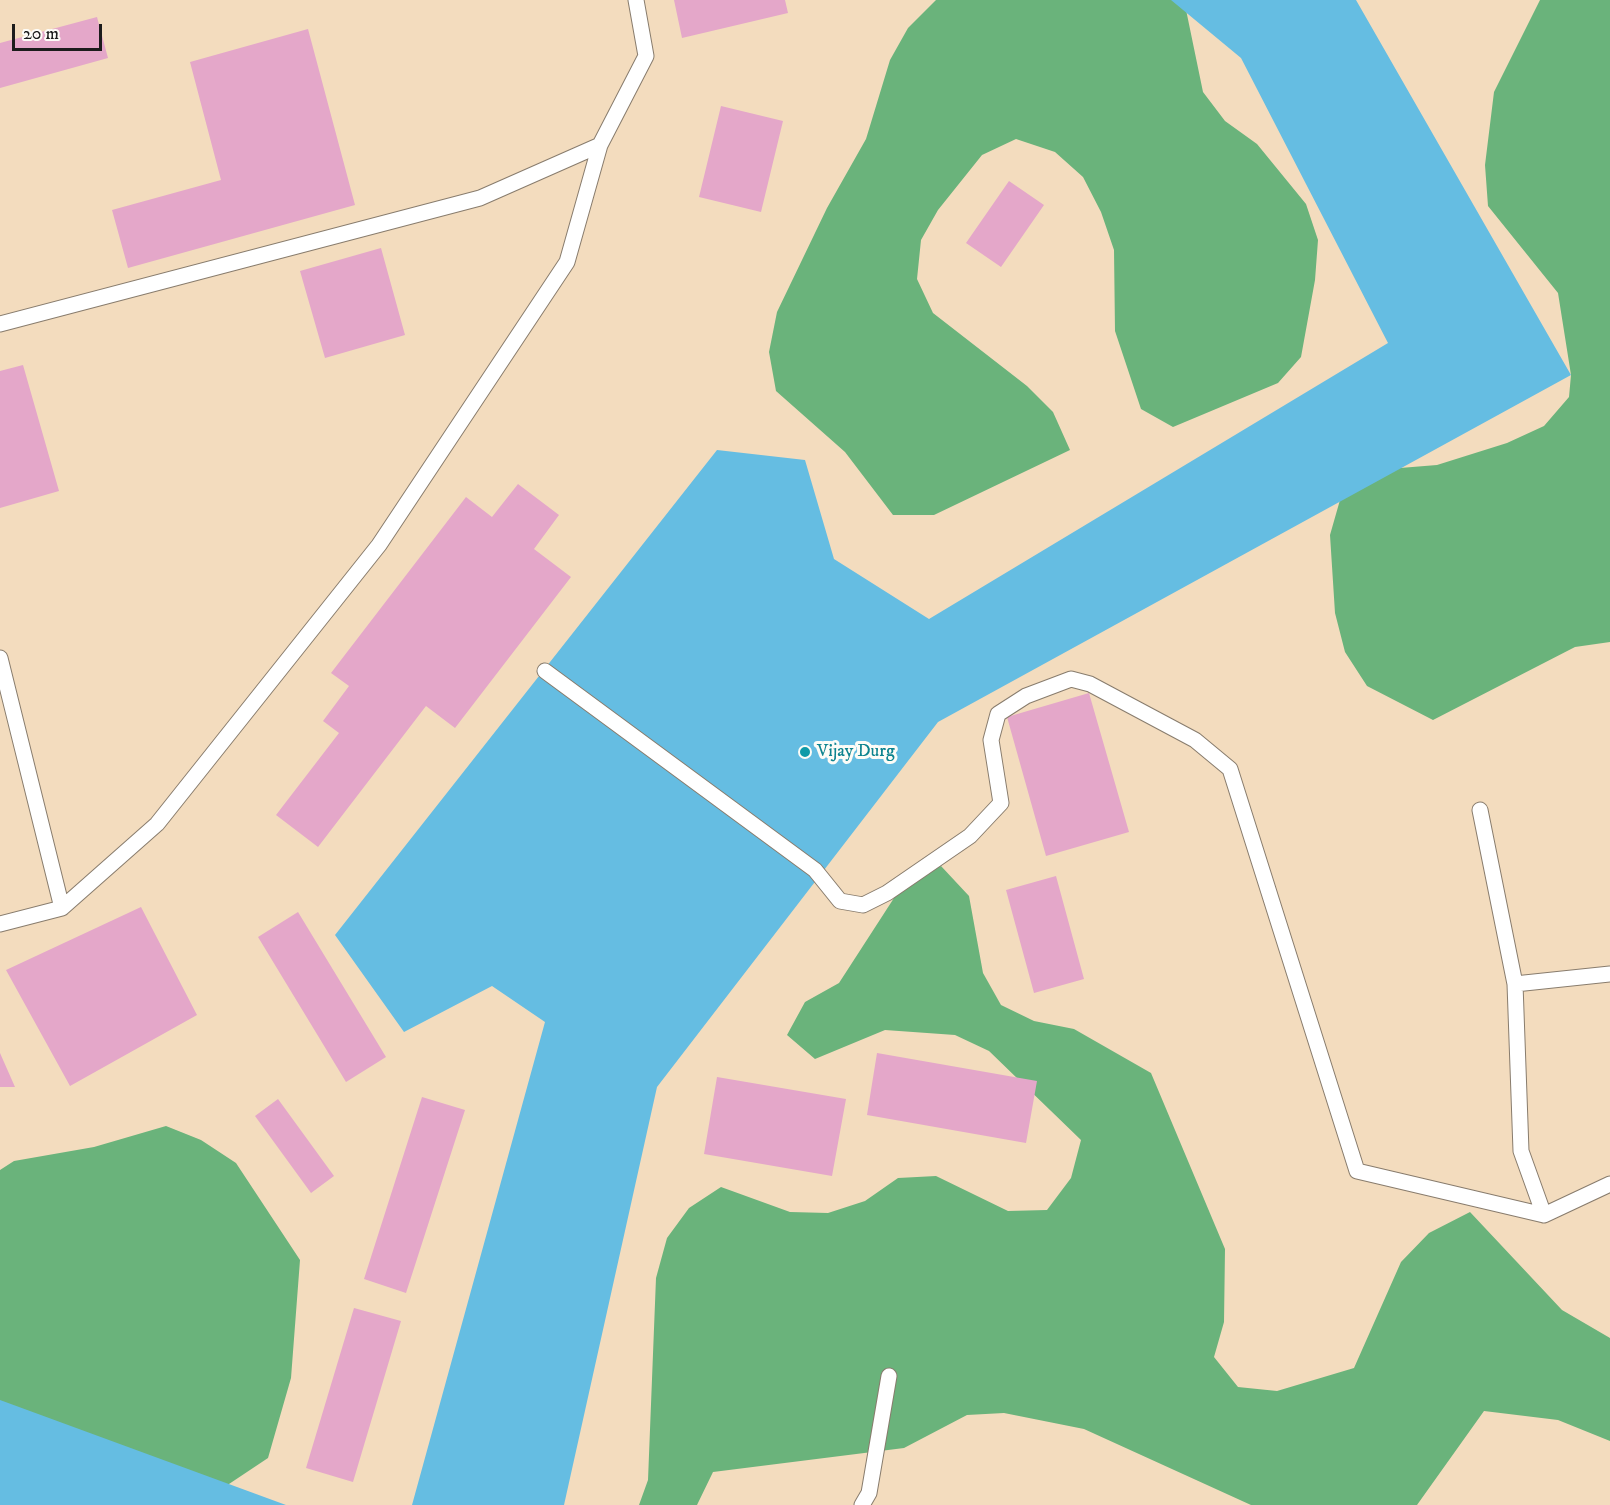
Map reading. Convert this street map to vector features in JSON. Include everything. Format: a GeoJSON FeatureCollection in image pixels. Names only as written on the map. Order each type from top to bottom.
{"type":"FeatureCollection","features":[{"type":"Feature","properties":{"kind":"lane"},"geometry":{"type":"LineString","coordinates":[[0,924],[62,908],[157,824],[379,544],[567,262],[600,145],[646,56],[636,0]]}},
{"type":"Feature","properties":{"kind":"lane"},"geometry":{"type":"LineString","coordinates":[[0,324],[480,198],[600,145]]}},
{"type":"Feature","properties":{"kind":"lane"},"geometry":{"type":"LineString","coordinates":[[0,658],[62,908]]}},
{"type":"Feature","properties":{"kind":"lane"},"geometry":{"type":"LineString","coordinates":[[545,671],[815,870],[840,902],[863,905],[887,892],[970,836],[1001,803],[991,740],[998,714],[1026,696],[1071,679],[1090,684],[1195,740],[1230,770],[1357,1171],[1544,1215],[1610,1184]]}},
{"type":"Feature","properties":{"kind":"lane"},"geometry":{"type":"LineString","coordinates":[[1480,810],[1515,984],[1521,1151],[1544,1215]]}},
{"type":"Feature","properties":{"kind":"lane"},"geometry":{"type":"LineString","coordinates":[[1515,984],[1610,974]]}},
{"type":"Feature","properties":{"kind":"lane"},"geometry":{"type":"LineString","coordinates":[[862,1505],[869,1493],[889,1376]]}},
{"type":"Feature","properties":{"kind":"green space"},"geometry":{"type":"Polygon","coordinates":[[[936,0],[1184,0],[1203,92],[1225,121],[1257,144],[1306,204],[1318,240],[1315,280],[1301,357],[1278,383],[1173,427],[1141,409],[1115,331],[1114,250],[1101,212],[1083,177],[1055,152],[1016,139],[982,155],[938,210],[921,240],[917,279],[933,313],[1027,386],[1053,412],[1070,450],[934,515],[893,515],[845,452],[776,391],[769,352],[777,312],[827,208],[866,139],[890,60],[908,28],[936,0]]]}},
{"type":"Feature","properties":{"kind":"green space"},"geometry":{"type":"Polygon","coordinates":[[[1540,0],[1610,0],[1610,642],[1575,647],[1433,720],[1367,686],[1345,652],[1335,613],[1330,535],[1340,500],[1363,471],[1437,465],[1507,443],[1544,426],[1569,397],[1571,375],[1558,293],[1488,206],[1485,165],[1494,92],[1540,0]]]}},
{"type":"Feature","properties":{"kind":"green space"},"geometry":{"type":"Polygon","coordinates":[[[941,866],[969,896],[983,973],[1001,1005],[1034,1021],[1074,1029],[1151,1073],[1225,1249],[1224,1322],[1214,1357],[1238,1387],[1277,1391],[1354,1368],[1401,1262],[1429,1233],[1470,1212],[1562,1310],[1610,1338],[1610,1441],[1558,1420],[1484,1411],[1417,1505],[1251,1505],[1084,1429],[1004,1413],[967,1415],[904,1448],[713,1472],[697,1505],[639,1505],[648,1480],[656,1278],[667,1238],[689,1208],[721,1187],[790,1212],[828,1213],[865,1201],[898,1178],[936,1176],[1008,1211],[1047,1210],[1071,1178],[1081,1140],[989,1051],[955,1035],[885,1030],[815,1059],[787,1035],[805,1002],[839,983],[905,881],[941,866]]]}},
{"type":"Feature","properties":{"kind":"green space"},"geometry":{"type":"Polygon","coordinates":[[[166,1126],[201,1140],[236,1163],[300,1260],[291,1378],[268,1458],[205,1500],[0,1418],[0,1170],[14,1161],[94,1147],[166,1126]]]}},
{"type":"Feature","properties":{"kind":"water"},"geometry":{"type":"Polygon","coordinates":[[[1171,0],[1356,0],[1571,375],[938,722],[657,1087],[564,1505],[412,1505],[545,1022],[492,986],[404,1032],[335,935],[717,450],[805,460],[834,559],[929,619],[1388,343],[1241,58],[1171,0]]]}},
{"type":"Feature","properties":{"kind":"water"},"geometry":{"type":"Polygon","coordinates":[[[0,1400],[286,1505],[0,1505],[0,1400]]]}},
{"type":"Feature","properties":{"kind":"building"},"geometry":{"type":"Polygon","coordinates":[[[674,0],[785,0],[788,13],[682,38],[674,0]]]}},
{"type":"Feature","properties":{"kind":"building"},"geometry":{"type":"Polygon","coordinates":[[[97,17],[108,58],[0,88],[0,43],[97,17]]]}},
{"type":"Feature","properties":{"kind":"building"},"geometry":{"type":"Polygon","coordinates":[[[308,29],[355,205],[128,268],[112,210],[221,180],[190,62],[308,29]]]}},
{"type":"Feature","properties":{"kind":"building"},"geometry":{"type":"Polygon","coordinates":[[[721,106],[783,121],[761,212],[699,197],[721,106]]]}},
{"type":"Feature","properties":{"kind":"building"},"geometry":{"type":"Polygon","coordinates":[[[1009,181],[1044,205],[1001,267],[966,243],[1009,181]]]}},
{"type":"Feature","properties":{"kind":"building"},"geometry":{"type":"Polygon","coordinates":[[[381,248],[405,335],[325,358],[300,271],[381,248]]]}},
{"type":"Feature","properties":{"kind":"building"},"geometry":{"type":"Polygon","coordinates":[[[23,365],[59,491],[0,508],[0,371],[23,365]]]}},
{"type":"Feature","properties":{"kind":"building"},"geometry":{"type":"Polygon","coordinates":[[[518,484],[559,515],[534,549],[571,577],[455,728],[426,706],[318,847],[276,815],[339,733],[323,721],[349,686],[331,673],[466,497],[492,517],[518,484]]]}},
{"type":"Feature","properties":{"kind":"building"},"geometry":{"type":"Polygon","coordinates":[[[1089,693],[1129,832],[1046,856],[1007,717],[1089,693]]]}},
{"type":"Feature","properties":{"kind":"building"},"geometry":{"type":"Polygon","coordinates":[[[1056,876],[1084,979],[1034,993],[1006,890],[1056,876]]]}},
{"type":"Feature","properties":{"kind":"building"},"geometry":{"type":"Polygon","coordinates":[[[141,907],[197,1015],[70,1086],[6,970],[141,907]]]}},
{"type":"Feature","properties":{"kind":"building"},"geometry":{"type":"Polygon","coordinates":[[[298,912],[386,1057],[346,1082],[258,937],[298,912]]]}},
{"type":"Feature","properties":{"kind":"building"},"geometry":{"type":"Polygon","coordinates":[[[0,1053],[15,1087],[0,1087],[0,1053]]]}},
{"type":"Feature","properties":{"kind":"building"},"geometry":{"type":"Polygon","coordinates":[[[877,1053],[1037,1081],[1026,1143],[867,1115],[877,1053]]]}},
{"type":"Feature","properties":{"kind":"building"},"geometry":{"type":"Polygon","coordinates":[[[717,1077],[846,1099],[832,1176],[704,1154],[717,1077]]]}},
{"type":"Feature","properties":{"kind":"building"},"geometry":{"type":"Polygon","coordinates":[[[422,1097],[465,1110],[406,1293],[364,1279],[422,1097]]]}},
{"type":"Feature","properties":{"kind":"building"},"geometry":{"type":"Polygon","coordinates":[[[278,1099],[334,1176],[311,1193],[255,1116],[278,1099]]]}},
{"type":"Feature","properties":{"kind":"building"},"geometry":{"type":"Polygon","coordinates":[[[354,1308],[401,1321],[353,1482],[306,1468],[354,1308]]]}},
{"type":"Feature","properties":{"kind":"place","name":"Vijay Durg"},"geometry":{"type":"Point","coordinates":[805,752]}}]}
